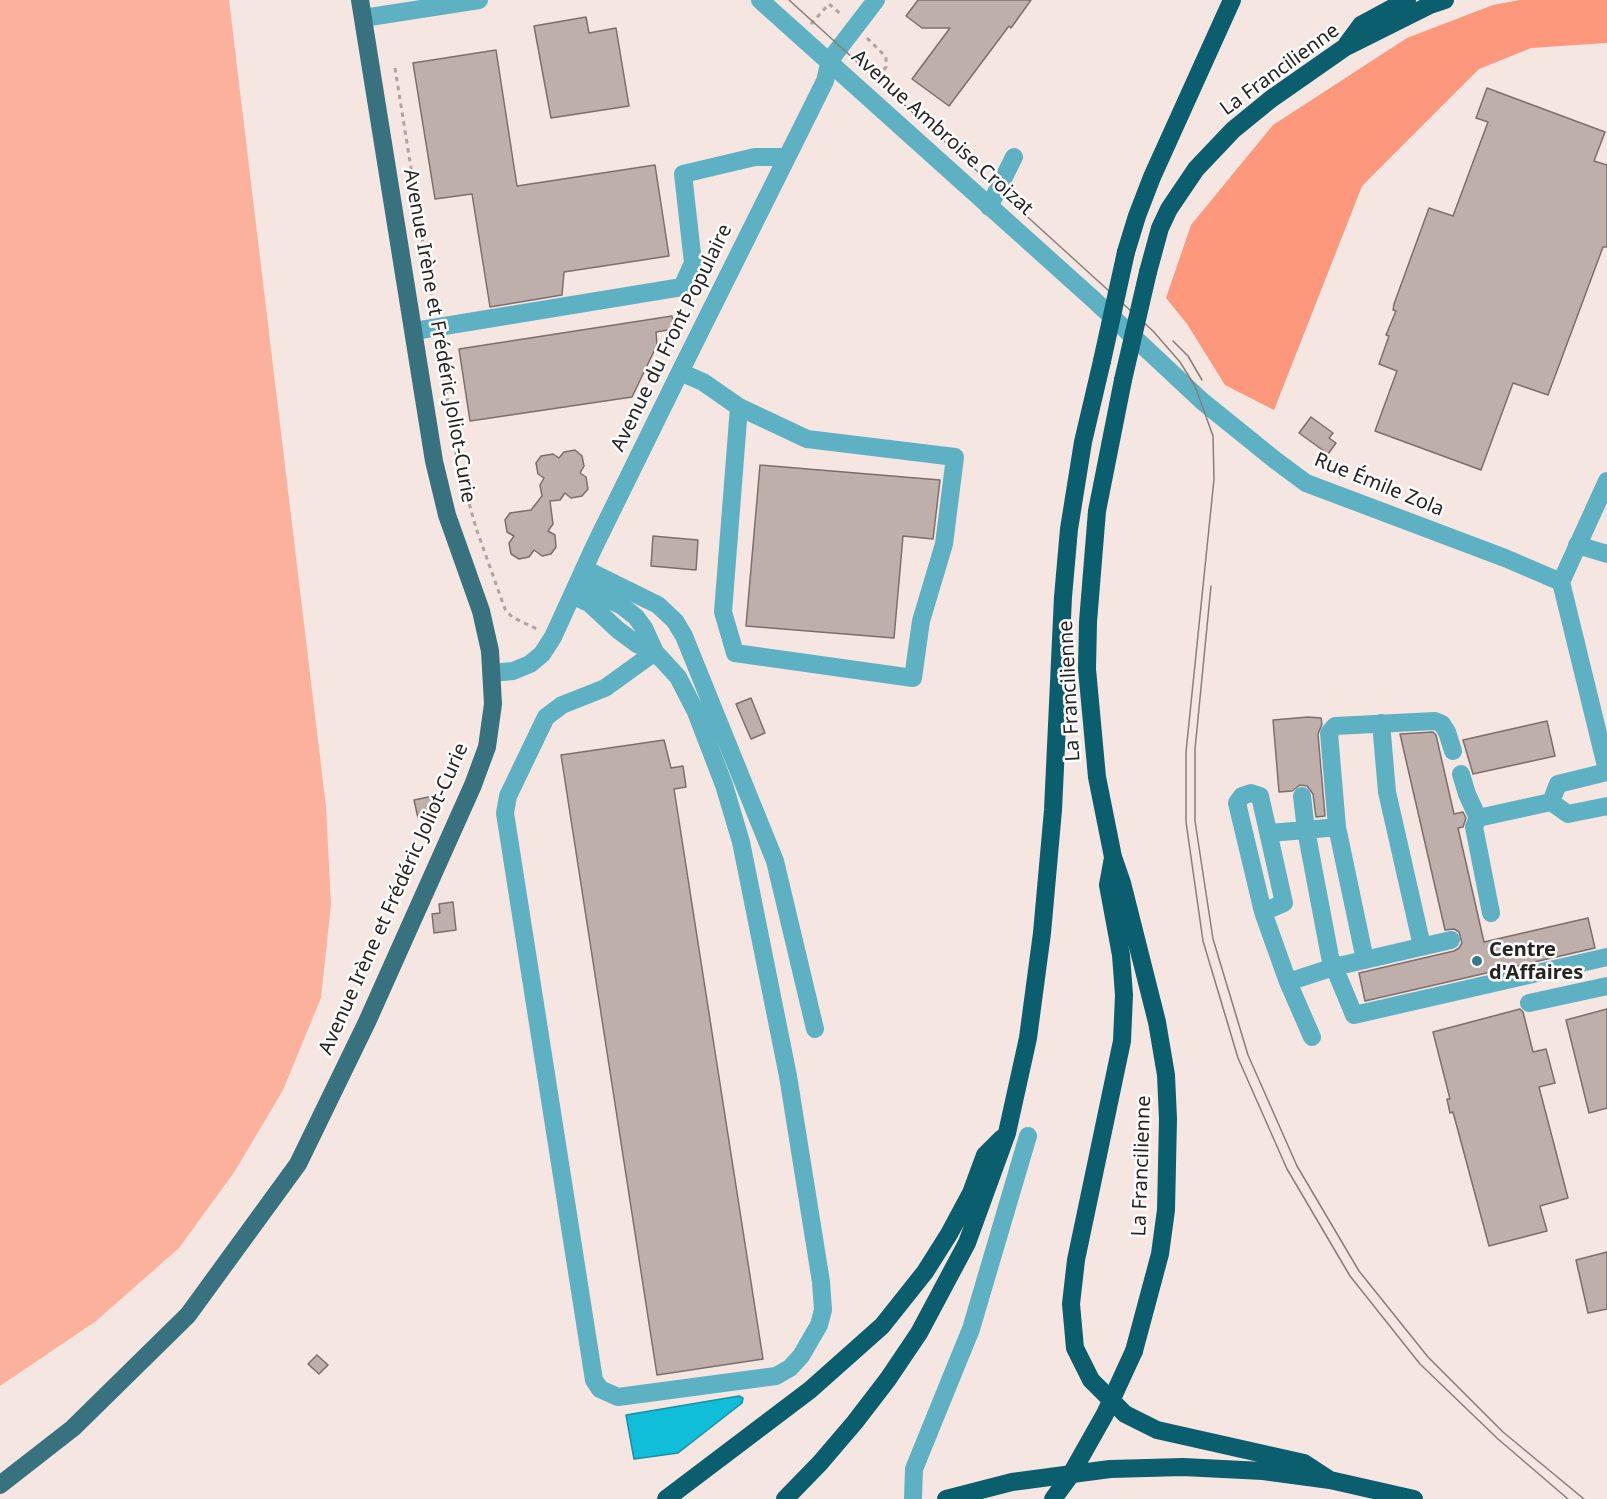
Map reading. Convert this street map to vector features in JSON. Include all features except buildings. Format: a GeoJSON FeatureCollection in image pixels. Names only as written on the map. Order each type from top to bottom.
{"type":"FeatureCollection","features":[{"type":"Feature","properties":{"kind":"highway","name":"La Francilienne"},"geometry":{"type":"LineString","coordinates":[[785,1499],[855,1422],[919,1333],[967,1243],[1007,1133],[1028,1038],[1042,933],[1053,810],[1063,597],[1069,529],[1083,442],[1126,252],[1137,216],[1152,177],[1232,0]]}},
{"type":"Feature","properties":{"kind":"highway"},"geometry":{"type":"LineString","coordinates":[[1344,48],[1361,25],[1407,0]]}},
{"type":"Feature","properties":{"kind":"highway","name":"La Francilienne"},"geometry":{"type":"LineString","coordinates":[[1053,1499],[1070,1476],[1106,1414],[1134,1351],[1160,1254],[1167,1210],[1166,1075],[1157,1022],[1122,883],[1113,857],[1097,777],[1087,669],[1088,622],[1097,511],[1123,380],[1148,272],[1161,228],[1182,187],[1233,130],[1271,99],[1344,48],[1430,5],[1445,0]]}},
{"type":"Feature","properties":{"kind":"highway"},"geometry":{"type":"LineString","coordinates":[[1113,857],[1108,885],[1121,955],[1124,995],[1122,1041],[1076,1260],[1071,1304],[1075,1348],[1091,1380],[1125,1414],[1157,1430],[1305,1463],[1330,1480]]}},
{"type":"Feature","properties":{"kind":"highway"},"geometry":{"type":"LineString","coordinates":[[666,1499],[810,1390],[882,1326],[925,1272],[949,1234],[971,1192],[985,1155],[1007,1133]]}},
{"type":"Feature","properties":{"kind":"highway"},"geometry":{"type":"LineString","coordinates":[[946,1499],[1012,1482],[1110,1469],[1183,1467],[1263,1471],[1330,1480],[1414,1499]]}},
{"type":"Feature","properties":{"kind":"main road","name":"Avenue Irène et Frédéric Joliot-Curie"},"geometry":{"type":"LineString","coordinates":[[0,1485],[73,1428],[188,1315],[298,1164],[366,1023],[479,770],[490,732],[493,704],[492,673],[481,611],[442,495],[360,0]]}},
{"type":"Feature","properties":{"kind":"street"},"geometry":{"type":"LineString","coordinates":[[363,18],[479,0]]}},
{"type":"Feature","properties":{"kind":"street","name":"Avenue Ambroise Croizat"},"geometry":{"type":"LineString","coordinates":[[760,0],[830,60],[989,207],[1094,300]]}},
{"type":"Feature","properties":{"kind":"street","name":"Avenue du Front Populaire"},"geometry":{"type":"LineString","coordinates":[[492,673],[513,671],[530,664],[542,654],[553,637],[680,372],[825,81],[830,60],[876,0]]}},
{"type":"Feature","properties":{"kind":"street"},"geometry":{"type":"LineString","coordinates":[[414,331],[682,287],[693,263],[682,174],[755,157],[787,157]]}},
{"type":"Feature","properties":{"kind":"street"},"geometry":{"type":"LineString","coordinates":[[989,207],[1014,157]]}},
{"type":"Feature","properties":{"kind":"street","name":"Rue Émile Zola"},"geometry":{"type":"LineString","coordinates":[[1094,300],[1215,412],[1306,483],[1505,558],[1561,582]]}},
{"type":"Feature","properties":{"kind":"street"},"geometry":{"type":"LineString","coordinates":[[680,372],[704,382],[739,407],[807,439],[955,457],[944,544],[921,621],[914,678],[735,653],[723,612],[739,407]]}},
{"type":"Feature","properties":{"kind":"street"},"geometry":{"type":"LineString","coordinates":[[1551,802],[1558,784],[1607,771],[1561,582],[1607,481]]}},
{"type":"Feature","properties":{"kind":"street"},"geometry":{"type":"LineString","coordinates":[[1577,545],[1607,554]]}},
{"type":"Feature","properties":{"kind":"street"},"geometry":{"type":"LineString","coordinates":[[578,583],[589,603],[618,630],[637,644],[655,652]]}},
{"type":"Feature","properties":{"kind":"street"},"geometry":{"type":"LineString","coordinates":[[578,583],[622,606],[636,617],[644,628],[655,652],[678,677],[696,712],[724,785],[741,842],[788,1076],[823,1310],[819,1325],[801,1356],[790,1368],[776,1376],[618,1397],[600,1389],[594,1380],[505,813],[508,796],[546,717],[562,705],[605,688],[655,652]]}},
{"type":"Feature","properties":{"kind":"street"},"geometry":{"type":"LineString","coordinates":[[578,583],[658,606],[675,621],[684,636],[776,861],[814,1029]]}},
{"type":"Feature","properties":{"kind":"street"},"geometry":{"type":"LineString","coordinates":[[1365,960],[1337,827],[1329,733],[1335,726],[1435,721],[1442,724],[1447,732],[1453,752]]}},
{"type":"Feature","properties":{"kind":"street"},"geometry":{"type":"LineString","coordinates":[[1381,723],[1387,792],[1422,946]]}},
{"type":"Feature","properties":{"kind":"street"},"geometry":{"type":"LineString","coordinates":[[1461,774],[1478,818],[1474,827],[1491,914]]}},
{"type":"Feature","properties":{"kind":"street"},"geometry":{"type":"LineString","coordinates":[[1263,912],[1284,903],[1260,796],[1251,794],[1242,796],[1237,803],[1263,912],[1288,981],[1312,1037]]}},
{"type":"Feature","properties":{"kind":"street"},"geometry":{"type":"LineString","coordinates":[[1302,796],[1305,830],[1325,936],[1334,967],[1354,1015],[1607,957]]}},
{"type":"Feature","properties":{"kind":"street"},"geometry":{"type":"LineString","coordinates":[[1478,818],[1551,802],[1568,814],[1607,806]]}},
{"type":"Feature","properties":{"kind":"street"},"geometry":{"type":"LineString","coordinates":[[1269,833],[1337,827]]}},
{"type":"Feature","properties":{"kind":"street"},"geometry":{"type":"LineString","coordinates":[[1288,981],[1334,967],[1451,940]]}},
{"type":"Feature","properties":{"kind":"street"},"geometry":{"type":"LineString","coordinates":[[1529,1003],[1607,986]]}},
{"type":"Feature","properties":{"kind":"street"},"geometry":{"type":"LineString","coordinates":[[913,1499],[914,1469],[971,1329],[1028,1136]]}},
{"type":"Feature","properties":{"kind":"path"},"geometry":{"type":"LineString","coordinates":[[808,28],[829,4],[847,20]]}},
{"type":"Feature","properties":{"kind":"path"},"geometry":{"type":"LineString","coordinates":[[861,32],[885,57],[886,67],[870,85]]}},
{"type":"Feature","properties":{"kind":"path"},"geometry":{"type":"LineString","coordinates":[[395,68],[457,460],[476,528],[505,609],[512,617],[545,633]]}},
{"type":"Feature","properties":{"kind":"shaded area"},"geometry":{"type":"Polygon","coordinates":[[[0,0],[229,0],[326,807],[331,904],[321,998],[283,1090],[235,1171],[179,1248],[96,1321],[0,1386],[0,0]]]}},
{"type":"Feature","properties":{"kind":"shaded area"},"geometry":{"type":"Polygon","coordinates":[[[1520,0],[1607,0],[1607,43],[1531,48],[1479,69],[1362,186],[1274,410],[1225,385],[1187,324],[1166,298],[1191,225],[1273,125],[1407,38],[1493,5],[1520,0]]]}},
{"type":"Feature","properties":{"kind":"water"},"geometry":{"type":"Polygon","coordinates":[[[739,1396],[743,1398],[742,1403],[678,1453],[634,1459],[626,1415],[739,1396]]]}},
{"type":"Feature","properties":{"kind":"tram line"},"geometry":{"type":"LineString","coordinates":[[789,0],[1153,331],[1180,362],[1195,386],[1213,436],[1214,479],[1186,752],[1186,822],[1203,941],[1238,1058],[1287,1169],[1350,1276],[1420,1364],[1498,1439],[1568,1499]]}},
{"type":"Feature","properties":{"kind":"tram line"},"geometry":{"type":"LineString","coordinates":[[1173,341],[1188,356],[1202,380]]}},
{"type":"Feature","properties":{"kind":"tram line"},"geometry":{"type":"LineString","coordinates":[[1211,586],[1195,749],[1195,821],[1213,939],[1248,1055],[1297,1166],[1359,1271],[1428,1357],[1503,1432],[1584,1499]]}},
{"type":"Feature","properties":{"kind":"place","name":"Centre d'Affaires"},"geometry":{"type":"Point","coordinates":[1477,961]}}]}
